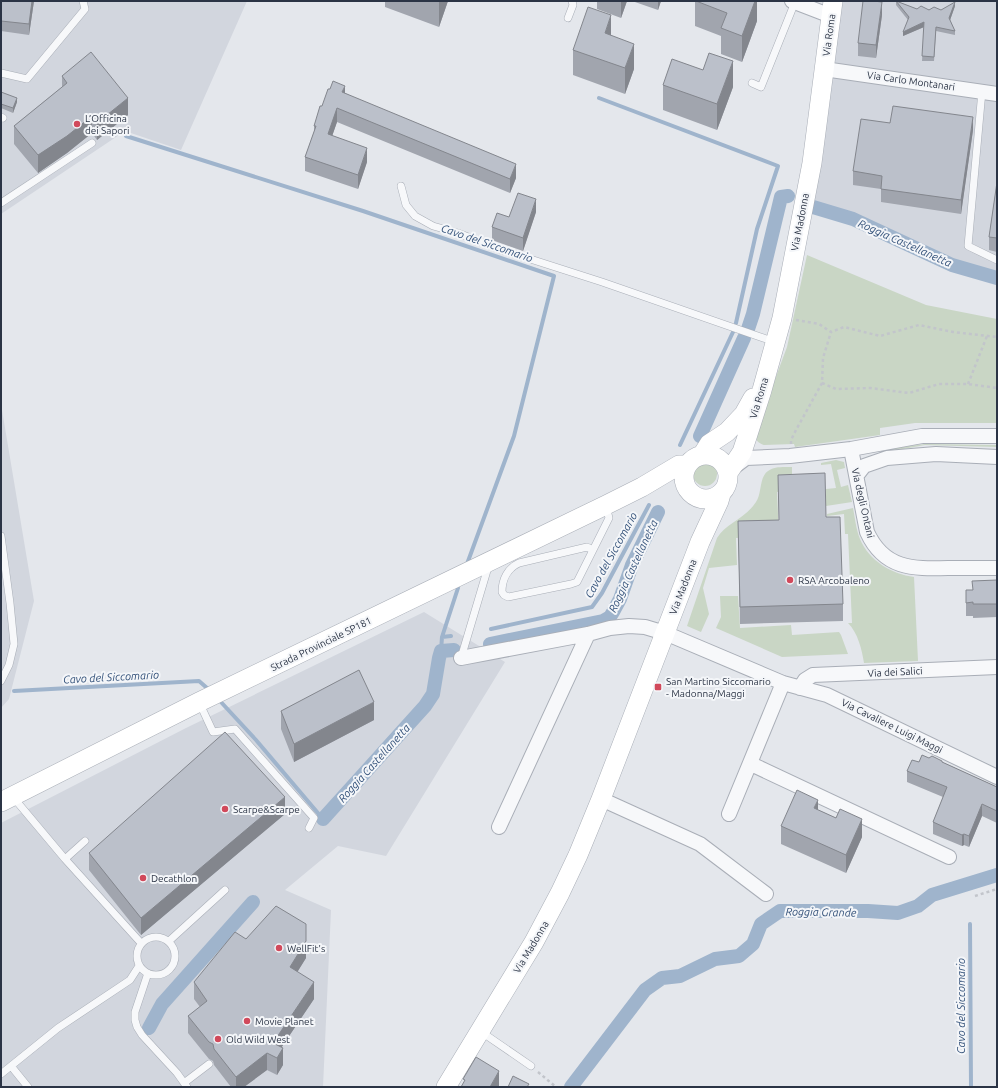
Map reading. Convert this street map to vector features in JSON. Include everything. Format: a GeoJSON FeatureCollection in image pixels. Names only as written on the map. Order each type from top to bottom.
{"type":"FeatureCollection","features":[{"type":"Feature","properties":{"kind":"street"},"geometry":{"type":"LineString","coordinates":[[793,2],[832,9]]}},
{"type":"Feature","properties":{"kind":"street","name":"Via Roma"},"geometry":{"type":"LineString","coordinates":[[824,69],[832,9]]}},
{"type":"Feature","properties":{"kind":"street","name":"Via Carlo Montanari"},"geometry":{"type":"LineString","coordinates":[[824,69],[997,94]]}},
{"type":"Feature","properties":{"kind":"street","name":"Via Madonna"},"geometry":{"type":"LineString","coordinates":[[767,373],[782,318],[812,164],[824,69]]}},
{"type":"Feature","properties":{"kind":"street","name":"Via Roma"},"geometry":{"type":"LineString","coordinates":[[728,473],[742,452],[767,373]]}},
{"type":"Feature","properties":{"kind":"street","name":"Via Roma"},"geometry":{"type":"LineString","coordinates":[[694,460],[709,444],[727,432],[744,414],[767,373]]}},
{"type":"Feature","properties":{"kind":"street"},"geometry":{"type":"LineString","coordinates":[[747,436],[754,450],[763,457]]}},
{"type":"Feature","properties":{"kind":"street"},"geometry":{"type":"LineString","coordinates":[[728,473],[746,458],[790,456],[852,450],[922,436],[997,436]]}},
{"type":"Feature","properties":{"kind":"street"},"geometry":{"type":"LineString","coordinates":[[872,445],[887,458]]}},
{"type":"Feature","properties":{"kind":"street","name":"Via degli Ontani"},"geometry":{"type":"LineString","coordinates":[[852,450],[867,532],[872,543],[892,561],[905,566],[919,568],[997,568]]}},
{"type":"Feature","properties":{"kind":"street"},"geometry":{"type":"LineString","coordinates":[[857,475],[864,466],[887,458],[936,454],[997,457]]}},
{"type":"Feature","properties":{"kind":"street"},"geometry":{"type":"LineString","coordinates":[[715,457],[726,466],[728,473],[728,481],[725,488],[721,494],[713,498],[704,499],[691,492],[684,480],[684,472],[694,460],[715,457]]}},
{"type":"Feature","properties":{"kind":"street","name":"Strada Provinciale SP181"},"geometry":{"type":"LineString","coordinates":[[6,799],[199,702],[606,505],[642,487],[679,465],[694,460]]}},
{"type":"Feature","properties":{"kind":"street","name":"Strada Provinciale SP181"},"geometry":{"type":"LineString","coordinates":[[642,487],[665,485],[691,492]]}},
{"type":"Feature","properties":{"kind":"street","name":"Via Madonna"},"geometry":{"type":"LineString","coordinates":[[691,492],[703,516],[704,524],[700,542]]}},
{"type":"Feature","properties":{"kind":"street","name":"Via Madonna"},"geometry":{"type":"LineString","coordinates":[[446,1087],[548,917],[578,855],[700,542],[721,494]]}},
{"type":"Feature","properties":{"kind":"street"},"geometry":{"type":"LineString","coordinates":[[461,658],[588,634],[610,628],[629,626],[645,627],[665,632]]}},
{"type":"Feature","properties":{"kind":"street","name":"Via Cavaliere Luigi Maggi"},"geometry":{"type":"LineString","coordinates":[[665,632],[783,683],[828,695],[994,771]]}},
{"type":"Feature","properties":{"kind":"street"},"geometry":{"type":"LineString","coordinates":[[499,828],[588,634]]}},
{"type":"Feature","properties":{"kind":"street","name":"Via dei Salici"},"geometry":{"type":"LineString","coordinates":[[800,688],[805,680],[813,676],[997,667]]}},
{"type":"Feature","properties":{"kind":"street"},"geometry":{"type":"LineString","coordinates":[[729,814],[751,764],[783,683]]}},
{"type":"Feature","properties":{"kind":"street"},"geometry":{"type":"LineString","coordinates":[[751,764],[949,857]]}},
{"type":"Feature","properties":{"kind":"street"},"geometry":{"type":"LineString","coordinates":[[601,799],[700,844],[766,894]]}},
{"type":"Feature","properties":{"kind":"lane"},"geometry":{"type":"LineString","coordinates":[[1,73],[27,79],[85,8],[83,1]]}},
{"type":"Feature","properties":{"kind":"lane"},"geometry":{"type":"LineString","coordinates":[[568,18],[573,5],[572,1]]}},
{"type":"Feature","properties":{"kind":"lane"},"geometry":{"type":"LineString","coordinates":[[752,83],[761,87],[793,2]]}},
{"type":"Feature","properties":{"kind":"lane"},"geometry":{"type":"LineString","coordinates":[[982,91],[968,246],[997,260]]}},
{"type":"Feature","properties":{"kind":"lane"},"geometry":{"type":"LineString","coordinates":[[1,203],[92,143]]}},
{"type":"Feature","properties":{"kind":"lane"},"geometry":{"type":"LineString","coordinates":[[402,186],[406,205],[415,216],[433,226],[458,233],[502,250],[602,282],[775,342]]}},
{"type":"Feature","properties":{"kind":"lane"},"geometry":{"type":"LineString","coordinates":[[593,550],[587,547],[519,562],[508,571],[502,592],[508,597],[577,582],[593,550],[609,518],[606,505]]}},
{"type":"Feature","properties":{"kind":"lane"},"geometry":{"type":"LineString","coordinates":[[1,536],[14,644],[9,665],[1,681]]}},
{"type":"Feature","properties":{"kind":"lane"},"geometry":{"type":"LineString","coordinates":[[461,658],[490,562]]}},
{"type":"Feature","properties":{"kind":"lane"},"geometry":{"type":"LineString","coordinates":[[199,702],[213,732],[235,729],[314,818],[309,828]]}},
{"type":"Feature","properties":{"kind":"lane"},"geometry":{"type":"LineString","coordinates":[[6,799],[65,859],[141,943]]}},
{"type":"Feature","properties":{"kind":"lane"},"geometry":{"type":"LineString","coordinates":[[65,859],[85,842]]}},
{"type":"Feature","properties":{"kind":"lane"},"geometry":{"type":"LineString","coordinates":[[169,941],[226,890]]}},
{"type":"Feature","properties":{"kind":"lane"},"geometry":{"type":"LineString","coordinates":[[151,937],[164,938],[169,941],[175,952],[173,964],[165,972],[160,974],[148,973],[139,966],[136,954],[141,943],[151,937]]}},
{"type":"Feature","properties":{"kind":"lane"},"geometry":{"type":"LineString","coordinates":[[1,1074],[58,1028],[130,980],[139,966]]}},
{"type":"Feature","properties":{"kind":"lane"},"geometry":{"type":"LineString","coordinates":[[148,973],[135,1012],[137,1027],[142,1035],[186,1085],[209,1064]]}},
{"type":"Feature","properties":{"kind":"lane"},"geometry":{"type":"LineString","coordinates":[[480,1031],[531,1066]]}},
{"type":"Feature","properties":{"kind":"lane"},"geometry":{"type":"LineString","coordinates":[[11,1066],[28,1087]]}},
{"type":"Feature","properties":{"kind":"path"},"geometry":{"type":"LineString","coordinates":[[782,318],[819,324],[831,332]]}},
{"type":"Feature","properties":{"kind":"path"},"geometry":{"type":"LineString","coordinates":[[790,456],[791,440],[822,383],[823,358],[831,332],[844,326],[880,336],[919,325],[953,332],[997,338]]}},
{"type":"Feature","properties":{"kind":"path"},"geometry":{"type":"LineString","coordinates":[[968,384],[986,336]]}},
{"type":"Feature","properties":{"kind":"path"},"geometry":{"type":"LineString","coordinates":[[822,383],[836,389],[870,388],[908,393],[939,384],[968,384],[997,388]]}},
{"type":"Feature","properties":{"kind":"path"},"geometry":{"type":"LineString","coordinates":[[975,896],[997,889]]}},
{"type":"Feature","properties":{"kind":"path"},"geometry":{"type":"LineString","coordinates":[[531,1066],[556,1087]]}},
{"type":"Feature","properties":{"kind":"shaded area"},"geometry":{"type":"Polygon","coordinates":[[[1,1],[247,1],[181,150],[125,131],[1,214],[1,1]]]}},
{"type":"Feature","properties":{"kind":"shaded area"},"geometry":{"type":"Polygon","coordinates":[[[841,1],[997,1],[997,274],[952,261],[814,201],[841,1]]]}},
{"type":"Feature","properties":{"kind":"shaded area"},"geometry":{"type":"Polygon","coordinates":[[[1,404],[34,601],[9,699],[1,708],[1,404]]]}},
{"type":"Feature","properties":{"kind":"shaded area"},"geometry":{"type":"Polygon","coordinates":[[[424,612],[505,662],[386,856],[338,846],[285,890],[331,910],[323,1087],[1,1087],[1,823],[186,728],[424,612]]]}},
{"type":"Feature","properties":{"kind":"green space"},"geometry":{"type":"Polygon","coordinates":[[[807,255],[926,305],[997,319],[997,423],[915,423],[880,428],[880,435],[795,447],[794,444],[764,445],[759,442],[756,439],[755,433],[787,347],[807,255]]]}},
{"type":"Feature","properties":{"kind":"green space"},"geometry":{"type":"Polygon","coordinates":[[[925,444],[997,445],[997,447],[925,445],[886,452],[885,449],[925,444]]]}},
{"type":"Feature","properties":{"kind":"green space"},"geometry":{"type":"Polygon","coordinates":[[[836,460],[844,462],[845,468],[837,470],[841,487],[848,485],[852,502],[826,506],[826,489],[836,488],[831,464],[821,465],[821,463],[836,460]]]}},
{"type":"Feature","properties":{"kind":"green space"},"geometry":{"type":"Polygon","coordinates":[[[705,462],[710,463],[716,469],[716,479],[710,485],[705,486],[700,485],[694,479],[693,474],[694,469],[700,463],[705,462]]]}},
{"type":"Feature","properties":{"kind":"green space"},"geometry":{"type":"Polygon","coordinates":[[[792,467],[792,490],[777,492],[779,536],[736,538],[737,565],[709,568],[703,588],[709,614],[701,632],[687,626],[717,538],[725,528],[752,508],[758,499],[763,477],[770,469],[792,467]]]}},
{"type":"Feature","properties":{"kind":"green space"},"geometry":{"type":"Polygon","coordinates":[[[853,508],[860,539],[869,554],[882,565],[898,573],[914,577],[918,661],[864,663],[861,647],[857,637],[848,623],[852,623],[848,534],[845,534],[844,514],[827,516],[827,514],[853,508]]]}},
{"type":"Feature","properties":{"kind":"green space"},"geometry":{"type":"Polygon","coordinates":[[[720,596],[738,596],[740,628],[791,625],[792,635],[839,632],[848,654],[782,657],[716,628],[721,617],[720,596]]]}},
{"type":"Feature","properties":{"kind":"building"},"geometry":{"type":"Polygon","coordinates":[[[1,1],[32,1],[29,24],[1,21],[1,1]]]}},
{"type":"Feature","properties":{"kind":"building"},"geometry":{"type":"Polygon","coordinates":[[[696,1],[755,1],[742,36],[721,28],[727,13],[696,1]]]}},
{"type":"Feature","properties":{"kind":"building"},"geometry":{"type":"Polygon","coordinates":[[[863,1],[882,2],[876,45],[858,43],[863,1]]]}},
{"type":"Feature","properties":{"kind":"building"},"geometry":{"type":"Polygon","coordinates":[[[896,1],[917,9],[921,6],[929,10],[934,7],[941,10],[955,2],[949,18],[955,31],[936,27],[934,57],[922,56],[924,22],[903,32],[909,17],[896,1]]]}},
{"type":"Feature","properties":{"kind":"building"},"geometry":{"type":"Polygon","coordinates":[[[588,7],[611,15],[605,33],[634,44],[625,68],[573,50],[588,7]]]}},
{"type":"Feature","properties":{"kind":"building","name":"L’Officina dei Sapori"},"geometry":{"type":"Polygon","coordinates":[[[91,52],[128,98],[97,123],[92,116],[67,136],[38,155],[14,126],[67,83],[62,76],[91,52]]]}},
{"type":"Feature","properties":{"kind":"building"},"geometry":{"type":"Polygon","coordinates":[[[709,53],[733,61],[717,104],[663,85],[672,59],[703,70],[709,53]]]}},
{"type":"Feature","properties":{"kind":"building"},"geometry":{"type":"Polygon","coordinates":[[[333,81],[345,86],[342,92],[516,164],[510,179],[337,108],[328,134],[367,148],[358,175],[305,157],[316,126],[314,126],[320,106],[322,106],[328,89],[330,89],[333,81]]]}},
{"type":"Feature","properties":{"kind":"building"},"geometry":{"type":"Polygon","coordinates":[[[1,92],[17,98],[13,108],[1,104],[1,92]]]}},
{"type":"Feature","properties":{"kind":"building"},"geometry":{"type":"Polygon","coordinates":[[[893,106],[973,117],[961,200],[881,189],[882,176],[853,171],[861,119],[890,123],[893,106]]]}},
{"type":"Feature","properties":{"kind":"building"},"geometry":{"type":"Polygon","coordinates":[[[997,182],[997,238],[989,237],[997,182]]]}},
{"type":"Feature","properties":{"kind":"building"},"geometry":{"type":"Polygon","coordinates":[[[518,193],[536,199],[523,238],[492,227],[497,213],[509,217],[518,193]]]}},
{"type":"Feature","properties":{"kind":"building","name":"RSA Arcobaleno"},"geometry":{"type":"Polygon","coordinates":[[[825,473],[826,517],[840,517],[843,604],[740,607],[738,521],[779,520],[778,475],[825,473]]]}},
{"type":"Feature","properties":{"kind":"building"},"geometry":{"type":"Polygon","coordinates":[[[997,580],[997,604],[973,604],[973,602],[966,603],[966,590],[973,590],[972,581],[997,580]]]}},
{"type":"Feature","properties":{"kind":"building"},"geometry":{"type":"Polygon","coordinates":[[[359,670],[374,702],[294,744],[281,711],[359,670]]]}},
{"type":"Feature","properties":{"kind":"building"},"geometry":{"type":"Polygon","coordinates":[[[225,732],[285,797],[141,918],[89,853],[225,732]]]}},
{"type":"Feature","properties":{"kind":"building"},"geometry":{"type":"Polygon","coordinates":[[[922,755],[929,758],[932,756],[997,787],[997,811],[982,804],[969,836],[964,834],[962,835],[933,822],[947,787],[907,771],[912,760],[919,762],[922,755]]]}},
{"type":"Feature","properties":{"kind":"building"},"geometry":{"type":"Polygon","coordinates":[[[797,790],[818,800],[814,808],[836,818],[840,809],[862,819],[846,855],[781,826],[797,790]]]}},
{"type":"Feature","properties":{"kind":"building"},"geometry":{"type":"Polygon","coordinates":[[[276,906],[306,924],[306,941],[290,967],[314,982],[273,1043],[283,1048],[277,1058],[267,1053],[236,1077],[214,1049],[213,1044],[209,1042],[188,1016],[207,1001],[194,982],[235,932],[246,939],[276,906]]]}},
{"type":"Feature","properties":{"kind":"building"},"geometry":{"type":"Polygon","coordinates":[[[476,1057],[499,1071],[490,1087],[461,1087],[465,1080],[463,1079],[476,1057]]]}},
{"type":"Feature","properties":{"kind":"building"},"geometry":{"type":"Polygon","coordinates":[[[513,1076],[529,1084],[527,1087],[508,1087],[513,1076]]]}},
{"type":"Feature","properties":{"kind":"waterway","name":"Cavo del Siccomario"},"geometry":{"type":"LineString","coordinates":[[599,98],[778,166],[757,229],[736,323]]}},
{"type":"Feature","properties":{"kind":"waterway","name":"Cavo del Siccomario"},"geometry":{"type":"LineString","coordinates":[[126,136],[363,211],[554,276],[514,436],[467,564]]}},
{"type":"Feature","properties":{"kind":"waterway","name":"Roggia Castellanetta"},"geometry":{"type":"LineString","coordinates":[[748,329],[753,314],[781,197],[788,196]]}},
{"type":"Feature","properties":{"kind":"waterway","name":"Roggia Castellanetta"},"geometry":{"type":"LineString","coordinates":[[813,207],[853,219],[952,265],[997,278]]}},
{"type":"Feature","properties":{"kind":"waterway","name":"Cavo del Siccomario"},"geometry":{"type":"LineString","coordinates":[[680,445],[733,332]]}},
{"type":"Feature","properties":{"kind":"waterway","name":"Roggia Castellanetta"},"geometry":{"type":"LineString","coordinates":[[700,436],[744,338]]}},
{"type":"Feature","properties":{"kind":"waterway","name":"Cavo del Siccomario"},"geometry":{"type":"LineString","coordinates":[[491,629],[592,607],[602,593],[649,505]]}},
{"type":"Feature","properties":{"kind":"waterway","name":"Roggia Castellanetta"},"geometry":{"type":"LineString","coordinates":[[490,644],[603,621],[610,617],[620,599],[632,565],[658,512]]}},
{"type":"Feature","properties":{"kind":"waterway","name":"Cavo del Siccomario"},"geometry":{"type":"LineString","coordinates":[[441,651],[442,637],[458,588]]}},
{"type":"Feature","properties":{"kind":"waterway","name":"Cavo del Siccomario"},"geometry":{"type":"LineString","coordinates":[[442,637],[451,636]]}},
{"type":"Feature","properties":{"kind":"waterway","name":"Roggia Castellanetta"},"geometry":{"type":"LineString","coordinates":[[323,819],[425,706],[433,694],[441,651],[454,650]]}},
{"type":"Feature","properties":{"kind":"waterway","name":"Cavo del Siccomario"},"geometry":{"type":"LineString","coordinates":[[14,691],[199,681],[207,688]]}},
{"type":"Feature","properties":{"kind":"waterway","name":"Cavo del Siccomario"},"geometry":{"type":"LineString","coordinates":[[220,701],[256,740],[323,819]]}},
{"type":"Feature","properties":{"kind":"waterway","name":"Roggia Grande"},"geometry":{"type":"LineString","coordinates":[[571,1087],[645,990],[662,978],[680,976],[715,959],[739,956],[753,944],[761,924],[780,911],[868,911],[898,913],[918,906],[932,895],[997,875]]}},
{"type":"Feature","properties":{"kind":"waterway","name":"Roggia Castellanetta"},"geometry":{"type":"LineString","coordinates":[[149,1028],[162,1004],[253,902]]}},
{"type":"Feature","properties":{"kind":"waterway","name":"Cavo del Siccomario"},"geometry":{"type":"LineString","coordinates":[[970,924],[971,1087]]}},
{"type":"Feature","properties":{"kind":"place","name":"L’Officina dei Sapori"},"geometry":{"type":"Point","coordinates":[77,124]}},
{"type":"Feature","properties":{"kind":"place","name":"RSA Arcobaleno"},"geometry":{"type":"Point","coordinates":[790,580]}},
{"type":"Feature","properties":{"kind":"place","name":"San Martino Siccomario - Madonna/Maggi"},"geometry":{"type":"Point","coordinates":[658,687]}},
{"type":"Feature","properties":{"kind":"place","name":"Scarpe&Scarpe"},"geometry":{"type":"Point","coordinates":[225,809]}},
{"type":"Feature","properties":{"kind":"place","name":"Decathlon"},"geometry":{"type":"Point","coordinates":[143,878]}},
{"type":"Feature","properties":{"kind":"place","name":"WellFit's"},"geometry":{"type":"Point","coordinates":[279,948]}},
{"type":"Feature","properties":{"kind":"place","name":"Movie Planet"},"geometry":{"type":"Point","coordinates":[247,1021]}},
{"type":"Feature","properties":{"kind":"place","name":"Old Wild West"},"geometry":{"type":"Point","coordinates":[218,1039]}}]}
